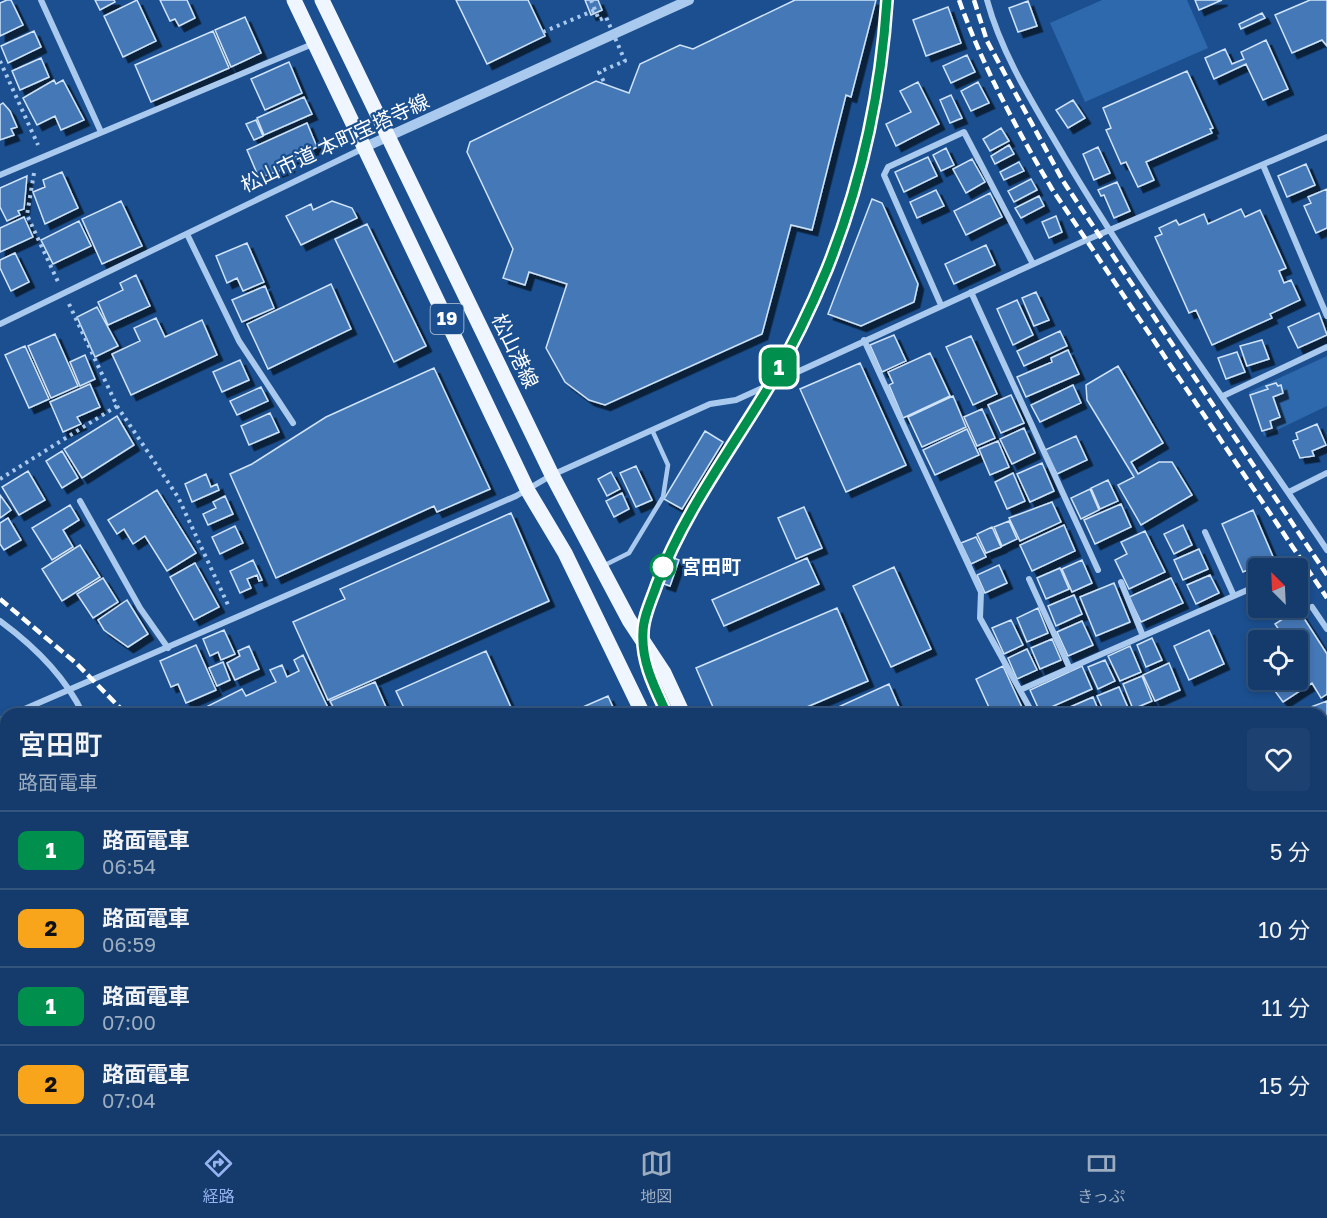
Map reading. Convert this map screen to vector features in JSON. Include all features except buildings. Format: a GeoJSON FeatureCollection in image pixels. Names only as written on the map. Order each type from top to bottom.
{"type":"FeatureCollection","features":[{"type":"Feature","properties":{"kind":"main road","name":"19"},"geometry":{"type":"LineString","coordinates":[[294,0],[528,491],[565,554],[640,708]]}},
{"type":"Feature","properties":{"kind":"main road","name":"松山港線"},"geometry":{"type":"LineString","coordinates":[[322,0],[552,475],[629,620],[664,673],[680,708]]}},
{"type":"Feature","properties":{"kind":"street"},"geometry":{"type":"LineString","coordinates":[[41,0],[101,132]]}},
{"type":"Feature","properties":{"kind":"street","name":"松山市道 本町宝塔寺線"},"geometry":{"type":"LineString","coordinates":[[0,324],[365,147],[689,0]]}},
{"type":"Feature","properties":{"kind":"street"},"geometry":{"type":"LineString","coordinates":[[987,0],[991,15],[1026,92],[1108,231],[1327,550]]}},
{"type":"Feature","properties":{"kind":"street"},"geometry":{"type":"LineString","coordinates":[[0,175],[315,42]]}},
{"type":"Feature","properties":{"kind":"street"},"geometry":{"type":"LineString","coordinates":[[941,305],[884,175],[888,167],[964,132],[1033,264]]}},
{"type":"Feature","properties":{"kind":"street"},"geometry":{"type":"LineString","coordinates":[[30,708],[528,491],[552,475],[710,404],[736,400],[1033,264],[1327,137]]}},
{"type":"Feature","properties":{"kind":"street"},"geometry":{"type":"LineString","coordinates":[[1263,165],[1327,316]]}},
{"type":"Feature","properties":{"kind":"street"},"geometry":{"type":"LineString","coordinates":[[187,234],[239,341],[293,423]]}},
{"type":"Feature","properties":{"kind":"street"},"geometry":{"type":"LineString","coordinates":[[971,292],[1098,570]]}},
{"type":"Feature","properties":{"kind":"street"},"geometry":{"type":"LineString","coordinates":[[864,340],[981,592],[980,618],[1030,708]]}},
{"type":"Feature","properties":{"kind":"street"},"geometry":{"type":"LineString","coordinates":[[1223,396],[1327,347]]}},
{"type":"Feature","properties":{"kind":"street"},"geometry":{"type":"LineString","coordinates":[[1288,492],[1327,473]]}},
{"type":"Feature","properties":{"kind":"street"},"geometry":{"type":"LineString","coordinates":[[80,501],[135,599],[168,648]]}},
{"type":"Feature","properties":{"kind":"street"},"geometry":{"type":"LineString","coordinates":[[1205,532],[1234,596]]}},
{"type":"Feature","properties":{"kind":"street"},"geometry":{"type":"LineString","coordinates":[[1029,579],[1070,669]]}},
{"type":"Feature","properties":{"kind":"street"},"geometry":{"type":"LineString","coordinates":[[1121,582],[1143,636]]}},
{"type":"Feature","properties":{"kind":"street"},"geometry":{"type":"LineString","coordinates":[[1020,690],[1248,590]]}},
{"type":"Feature","properties":{"kind":"street"},"geometry":{"type":"LineString","coordinates":[[1312,607],[1327,629]]}},
{"type":"Feature","properties":{"kind":"street"},"geometry":{"type":"LineString","coordinates":[[0,621],[59,674],[72,690],[80,708]]}},
{"type":"Feature","properties":{"kind":"lane"},"geometry":{"type":"LineString","coordinates":[[601,567],[629,553],[663,497],[668,465],[652,430]]}},
{"type":"Feature","properties":{"kind":"path"},"geometry":{"type":"LineString","coordinates":[[591,0],[599,20],[606,17],[625,61],[599,72],[605,84]]}},
{"type":"Feature","properties":{"kind":"path"},"geometry":{"type":"LineString","coordinates":[[543,33],[595,10]]}},
{"type":"Feature","properties":{"kind":"path"},"geometry":{"type":"LineString","coordinates":[[0,62],[39,147],[27,215],[117,406],[178,497],[234,619]]}},
{"type":"Feature","properties":{"kind":"path"},"geometry":{"type":"LineString","coordinates":[[0,479],[117,406]]}},
{"type":"Feature","properties":{"kind":"shaded area"},"geometry":{"type":"Polygon","coordinates":[[[1102,0],[1187,0],[1208,48],[1085,102],[1050,23],[1102,0]]]}},
{"type":"Feature","properties":{"kind":"shaded area"},"geometry":{"type":"Polygon","coordinates":[[[1327,356],[1327,406],[1264,436],[1249,392],[1327,356]]]}},
{"type":"Feature","properties":{"kind":"tram line"},"geometry":{"type":"LineString","coordinates":[[664,708],[644,654],[643,626],[646,614],[668,557],[694,506],[779,369],[827,269],[850,204],[868,137],[880,69],[887,0]]}},
{"type":"Feature","properties":{"kind":"tram line","name":"1"},"geometry":{"type":"LineString","coordinates":[[664,708],[648,674],[643,642],[642,631],[651,600],[674,539],[771,383],[827,269],[852,193],[872,117],[885,37],[887,0]]}},
{"type":"Feature","properties":{"kind":"railway"},"geometry":{"type":"LineString","coordinates":[[959,0],[1001,97],[1052,189],[1327,598]]}},
{"type":"Feature","properties":{"kind":"railway"},"geometry":{"type":"LineString","coordinates":[[974,0],[987,41],[1063,181],[1327,575]]}},
{"type":"Feature","properties":{"kind":"railway"},"geometry":{"type":"LineString","coordinates":[[0,599],[77,664],[120,708]]}},
{"type":"Feature","properties":{"kind":"place","name":"宮田町"},"geometry":{"type":"Point","coordinates":[663,567]}}]}
